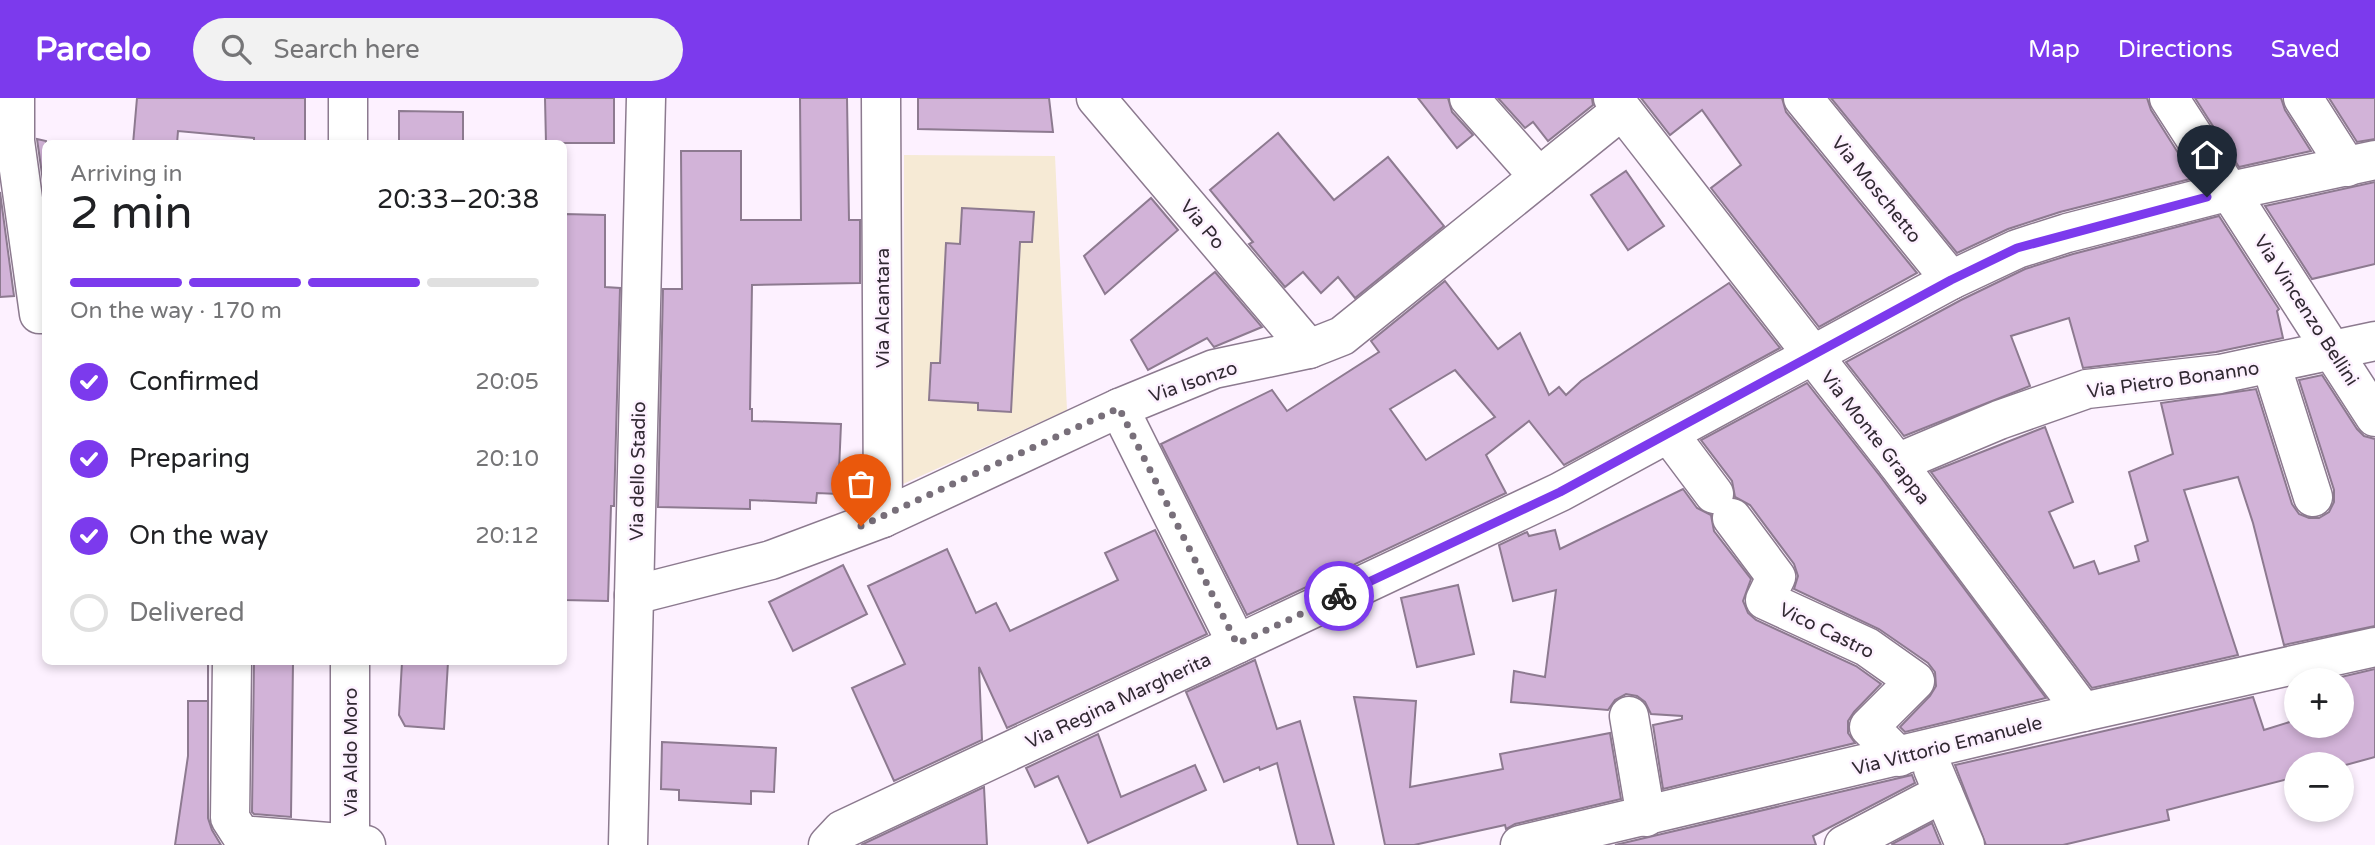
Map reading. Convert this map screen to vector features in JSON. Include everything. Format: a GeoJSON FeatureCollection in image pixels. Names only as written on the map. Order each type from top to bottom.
{"type":"FeatureCollection","features":[{"type":"Feature","properties":{"kind":"street"},"geometry":{"type":"LineString","coordinates":[[15,98],[15,141],[39,314],[42,314]]}},
{"type":"Feature","properties":{"kind":"street"},"geometry":{"type":"LineString","coordinates":[[348,98],[348,140]]}},
{"type":"Feature","properties":{"kind":"street","name":"Via dello Stadio"},"geometry":{"type":"LineString","coordinates":[[628,845],[646,98]]}},
{"type":"Feature","properties":{"kind":"street","name":"Via Alcantara"},"geometry":{"type":"LineString","coordinates":[[881,98],[883,517]]}},
{"type":"Feature","properties":{"kind":"street","name":"Via Po"},"geometry":{"type":"LineString","coordinates":[[1096,98],[1310,349]]}},
{"type":"Feature","properties":{"kind":"street"},"geometry":{"type":"LineString","coordinates":[[1469,98],[1539,177]]}},
{"type":"Feature","properties":{"kind":"street","name":"Via Moschetto"},"geometry":{"type":"LineString","coordinates":[[1803,98],[1951,280]]}},
{"type":"Feature","properties":{"kind":"street","name":"Via Vincenzo Bellini"},"geometry":{"type":"LineString","coordinates":[[2169,98],[2375,417]]}},
{"type":"Feature","properties":{"kind":"street"},"geometry":{"type":"LineString","coordinates":[[2303,98],[2361,163]]}},
{"type":"Feature","properties":{"kind":"street","name":"Via Isonzo"},"geometry":{"type":"LineString","coordinates":[[634,595],[771,560],[883,517],[1119,408],[1214,369],[1310,349],[1342,336],[1539,177],[1617,104]]}},
{"type":"Feature","properties":{"kind":"street","name":"Via Monte Grappa"},"geometry":{"type":"LineString","coordinates":[[1617,104],[1898,463],[2084,712]]}},
{"type":"Feature","properties":{"kind":"street","name":"Via Regina Margherita"},"geometry":{"type":"LineString","coordinates":[[828,845],[842,830],[1560,492],[1951,280],[2017,248],[2230,191],[2361,163]]}},
{"type":"Feature","properties":{"kind":"street","name":"Via Pietro Bonanno"},"geometry":{"type":"LineString","coordinates":[[1898,463],[1999,420],[2087,389],[2221,374],[2375,341]]}},
{"type":"Feature","properties":{"kind":"street"},"geometry":{"type":"LineString","coordinates":[[2271,364],[2313,497]]}},
{"type":"Feature","properties":{"kind":"street"},"geometry":{"type":"LineString","coordinates":[[1119,408],[1237,644]]}},
{"type":"Feature","properties":{"kind":"street","name":"Vico Castro"},"geometry":{"type":"LineString","coordinates":[[1669,434],[1776,577],[1765,600],[1867,647],[1915,681],[1869,727],[1912,754]]}},
{"type":"Feature","properties":{"kind":"street","name":"Via Vittorio Emanuele"},"geometry":{"type":"LineString","coordinates":[[1520,845],[2084,712],[2375,647]]}},
{"type":"Feature","properties":{"kind":"street"},"geometry":{"type":"LineString","coordinates":[[232,665],[230,818],[241,835],[355,844]]}},
{"type":"Feature","properties":{"kind":"street","name":"Via Aldo Moro"},"geometry":{"type":"LineString","coordinates":[[350,665],[355,844]]}},
{"type":"Feature","properties":{"kind":"street"},"geometry":{"type":"LineString","coordinates":[[1629,716],[1646,817]]}},
{"type":"Feature","properties":{"kind":"street"},"geometry":{"type":"LineString","coordinates":[[1912,754],[1943,793],[1965,845]]}},
{"type":"Feature","properties":{"kind":"street"},"geometry":{"type":"LineString","coordinates":[[1844,845],[1943,793]]}},
{"type":"Feature","properties":{"kind":"shaded area"},"geometry":{"type":"Polygon","coordinates":[[[904,155],[1055,156],[1067,410],[903,484],[904,155]]]}},
{"type":"Feature","properties":{"kind":"building"},"geometry":{"type":"Polygon","coordinates":[[[137,98],[305,98],[305,140],[254,140],[178,131],[177,140],[133,140],[137,98]]]}},
{"type":"Feature","properties":{"kind":"building"},"geometry":{"type":"Polygon","coordinates":[[[545,98],[614,98],[614,143],[546,140],[545,98]]]}},
{"type":"Feature","properties":{"kind":"building"},"geometry":{"type":"Polygon","coordinates":[[[800,98],[847,98],[849,220],[860,220],[860,283],[752,285],[750,409],[752,421],[841,424],[838,494],[817,493],[816,503],[750,500],[750,509],[658,507],[663,289],[682,289],[681,151],[741,151],[741,220],[801,220],[800,98]]]}},
{"type":"Feature","properties":{"kind":"building"},"geometry":{"type":"Polygon","coordinates":[[[918,98],[1049,98],[1053,132],[918,129],[918,98]]]}},
{"type":"Feature","properties":{"kind":"building"},"geometry":{"type":"Polygon","coordinates":[[[1418,98],[1448,98],[1452,112],[1473,135],[1457,148],[1418,98]]]}},
{"type":"Feature","properties":{"kind":"building"},"geometry":{"type":"Polygon","coordinates":[[[1498,98],[1592,98],[1593,105],[1548,141],[1533,122],[1525,128],[1498,98]]]}},
{"type":"Feature","properties":{"kind":"building"},"geometry":{"type":"Polygon","coordinates":[[[1641,98],[1782,98],[1786,112],[1917,273],[1819,327],[1711,188],[1741,165],[1702,110],[1670,135],[1641,98]]]}},
{"type":"Feature","properties":{"kind":"building"},"geometry":{"type":"Polygon","coordinates":[[[1831,98],[2147,98],[2151,110],[2194,178],[2060,212],[2008,229],[1957,253],[1831,98]]]}},
{"type":"Feature","properties":{"kind":"building"},"geometry":{"type":"Polygon","coordinates":[[[2195,98],[2281,98],[2285,110],[2311,151],[2239,167],[2195,98]]]}},
{"type":"Feature","properties":{"kind":"building"},"geometry":{"type":"Polygon","coordinates":[[[2329,98],[2375,98],[2375,139],[2357,142],[2329,98]]]}},
{"type":"Feature","properties":{"kind":"building"},"geometry":{"type":"Polygon","coordinates":[[[399,111],[463,112],[463,140],[399,140],[399,111]]]}},
{"type":"Feature","properties":{"kind":"building"},"geometry":{"type":"Polygon","coordinates":[[[1278,133],[1334,200],[1388,157],[1444,226],[1355,298],[1338,277],[1321,293],[1303,272],[1285,287],[1249,244],[1253,242],[1210,190],[1278,133]]]}},
{"type":"Feature","properties":{"kind":"building"},"geometry":{"type":"Polygon","coordinates":[[[37,139],[42,140],[42,174],[37,139]]]}},
{"type":"Feature","properties":{"kind":"building"},"geometry":{"type":"Polygon","coordinates":[[[1626,171],[1664,226],[1628,250],[1591,195],[1626,171]]]}},
{"type":"Feature","properties":{"kind":"building"},"geometry":{"type":"Polygon","coordinates":[[[2375,182],[2375,264],[2312,279],[2265,206],[2375,182]]]}},
{"type":"Feature","properties":{"kind":"building"},"geometry":{"type":"Polygon","coordinates":[[[0,192],[14,296],[0,297],[0,192]]]}},
{"type":"Feature","properties":{"kind":"building"},"geometry":{"type":"Polygon","coordinates":[[[1151,198],[1178,230],[1105,294],[1084,256],[1151,198]]]}},
{"type":"Feature","properties":{"kind":"building"},"geometry":{"type":"Polygon","coordinates":[[[962,208],[1034,212],[1032,242],[1020,242],[1011,412],[978,410],[978,403],[929,400],[931,363],[940,363],[946,243],[960,244],[962,208]]]}},
{"type":"Feature","properties":{"kind":"building"},"geometry":{"type":"Polygon","coordinates":[[[567,214],[605,215],[605,287],[620,288],[614,506],[611,506],[608,601],[567,600],[567,214]]]}},
{"type":"Feature","properties":{"kind":"building"},"geometry":{"type":"Polygon","coordinates":[[[2219,216],[2279,309],[2277,311],[2283,338],[2216,352],[2083,368],[2069,318],[2011,336],[2030,386],[1904,436],[1846,362],[2025,269],[2219,216]]]}},
{"type":"Feature","properties":{"kind":"building"},"geometry":{"type":"Polygon","coordinates":[[[1215,272],[1262,327],[1214,347],[1207,338],[1148,370],[1131,340],[1215,272]]]}},
{"type":"Feature","properties":{"kind":"building"},"geometry":{"type":"Polygon","coordinates":[[[1445,281],[1498,349],[1520,333],[1549,395],[1559,387],[1566,395],[1581,381],[1729,283],[1780,348],[1564,465],[1529,421],[1486,455],[1506,493],[1247,615],[1161,444],[1272,390],[1287,411],[1379,352],[1371,341],[1445,281]],[[1455,370],[1390,409],[1426,460],[1495,417],[1455,370]]]}},
{"type":"Feature","properties":{"kind":"building"},"geometry":{"type":"Polygon","coordinates":[[[2322,375],[2357,429],[2364,436],[2375,439],[2375,626],[2284,645],[2253,523],[2238,477],[2184,490],[2238,655],[2092,688],[1931,472],[2045,427],[2073,502],[2049,512],[2074,568],[2094,561],[2099,574],[2139,561],[2135,546],[2148,541],[2129,472],[2173,454],[2161,403],[2256,389],[2292,504],[2299,514],[2309,518],[2319,518],[2329,512],[2334,502],[2334,490],[2299,380],[2322,375]]]}},
{"type":"Feature","properties":{"kind":"building"},"geometry":{"type":"Polygon","coordinates":[[[1807,383],[2046,698],[1905,732],[1900,727],[1936,686],[1935,672],[1928,663],[1879,629],[1794,589],[1798,576],[1794,564],[1750,505],[1735,497],[1732,481],[1701,440],[1807,383]]]}},
{"type":"Feature","properties":{"kind":"building"},"geometry":{"type":"Polygon","coordinates":[[[1683,489],[1697,508],[1711,515],[1714,531],[1751,579],[1743,601],[1748,613],[1756,620],[1856,666],[1881,684],[1848,721],[1848,733],[1855,743],[1663,789],[1653,725],[1682,719],[1682,716],[1651,714],[1645,702],[1637,696],[1626,694],[1615,700],[1608,710],[1511,702],[1514,671],[1545,677],[1556,590],[1513,601],[1499,545],[1527,532],[1529,536],[1555,530],[1560,549],[1683,489]]]}},
{"type":"Feature","properties":{"kind":"building"},"geometry":{"type":"Polygon","coordinates":[[[1155,530],[1207,634],[1007,728],[979,667],[982,740],[894,781],[852,688],[905,664],[868,586],[947,549],[976,613],[996,603],[1010,631],[1118,580],[1105,553],[1155,530]]]}},
{"type":"Feature","properties":{"kind":"building"},"geometry":{"type":"Polygon","coordinates":[[[843,565],[867,614],[793,651],[769,602],[843,565]]]}},
{"type":"Feature","properties":{"kind":"building"},"geometry":{"type":"Polygon","coordinates":[[[1458,585],[1474,654],[1417,667],[1401,598],[1458,585]]]}},
{"type":"Feature","properties":{"kind":"building"},"geometry":{"type":"Polygon","coordinates":[[[1255,660],[1277,729],[1300,721],[1334,845],[1298,845],[1277,763],[1260,770],[1259,767],[1224,782],[1186,692],[1255,660]]]}},
{"type":"Feature","properties":{"kind":"building"},"geometry":{"type":"Polygon","coordinates":[[[254,665],[293,665],[291,817],[252,812],[254,665]]]}},
{"type":"Feature","properties":{"kind":"building"},"geometry":{"type":"Polygon","coordinates":[[[402,665],[448,665],[444,729],[405,726],[399,715],[402,665]]]}},
{"type":"Feature","properties":{"kind":"building"},"geometry":{"type":"Polygon","coordinates":[[[2375,669],[2375,757],[2354,763],[2354,752],[2284,752],[2284,780],[2167,810],[2169,820],[2063,845],[1986,845],[1955,765],[2253,697],[2264,730],[2284,724],[2284,738],[2354,738],[2354,674],[2375,669]]]}},
{"type":"Feature","properties":{"kind":"building"},"geometry":{"type":"Polygon","coordinates":[[[1354,697],[1416,701],[1410,787],[1503,769],[1500,754],[1610,733],[1621,799],[1515,824],[1506,829],[1505,825],[1414,845],[1385,845],[1354,697]]]}},
{"type":"Feature","properties":{"kind":"building"},"geometry":{"type":"Polygon","coordinates":[[[188,701],[208,701],[208,818],[221,845],[175,845],[188,756],[188,701]]]}},
{"type":"Feature","properties":{"kind":"building"},"geometry":{"type":"Polygon","coordinates":[[[1098,734],[1121,797],[1195,765],[1206,790],[1088,843],[1058,776],[1035,787],[1026,768],[1098,734]]]}},
{"type":"Feature","properties":{"kind":"building"},"geometry":{"type":"Polygon","coordinates":[[[662,742],[776,748],[774,792],[751,791],[751,804],[679,800],[679,790],[661,789],[662,742]]]}},
{"type":"Feature","properties":{"kind":"building"},"geometry":{"type":"Polygon","coordinates":[[[1912,775],[1915,783],[1813,836],[1816,845],[1615,845],[1912,775]]]}},
{"type":"Feature","properties":{"kind":"building"},"geometry":{"type":"Polygon","coordinates":[[[984,787],[987,845],[861,845],[984,787]]]}},
{"type":"Feature","properties":{"kind":"building"},"geometry":{"type":"Polygon","coordinates":[[[1932,823],[1941,845],[1892,844],[1932,823]]]}},
{"type":"Feature","properties":{"kind":"way so far"},"geometry":{"type":"LineString","coordinates":[[861,526],[1119,408],[1237,644],[1339,596]]}},
{"type":"Feature","properties":{"kind":"route"},"geometry":{"type":"LineString","coordinates":[[1339,596],[1560,492],[1951,280],[2017,248],[2207,197]]}}]}
